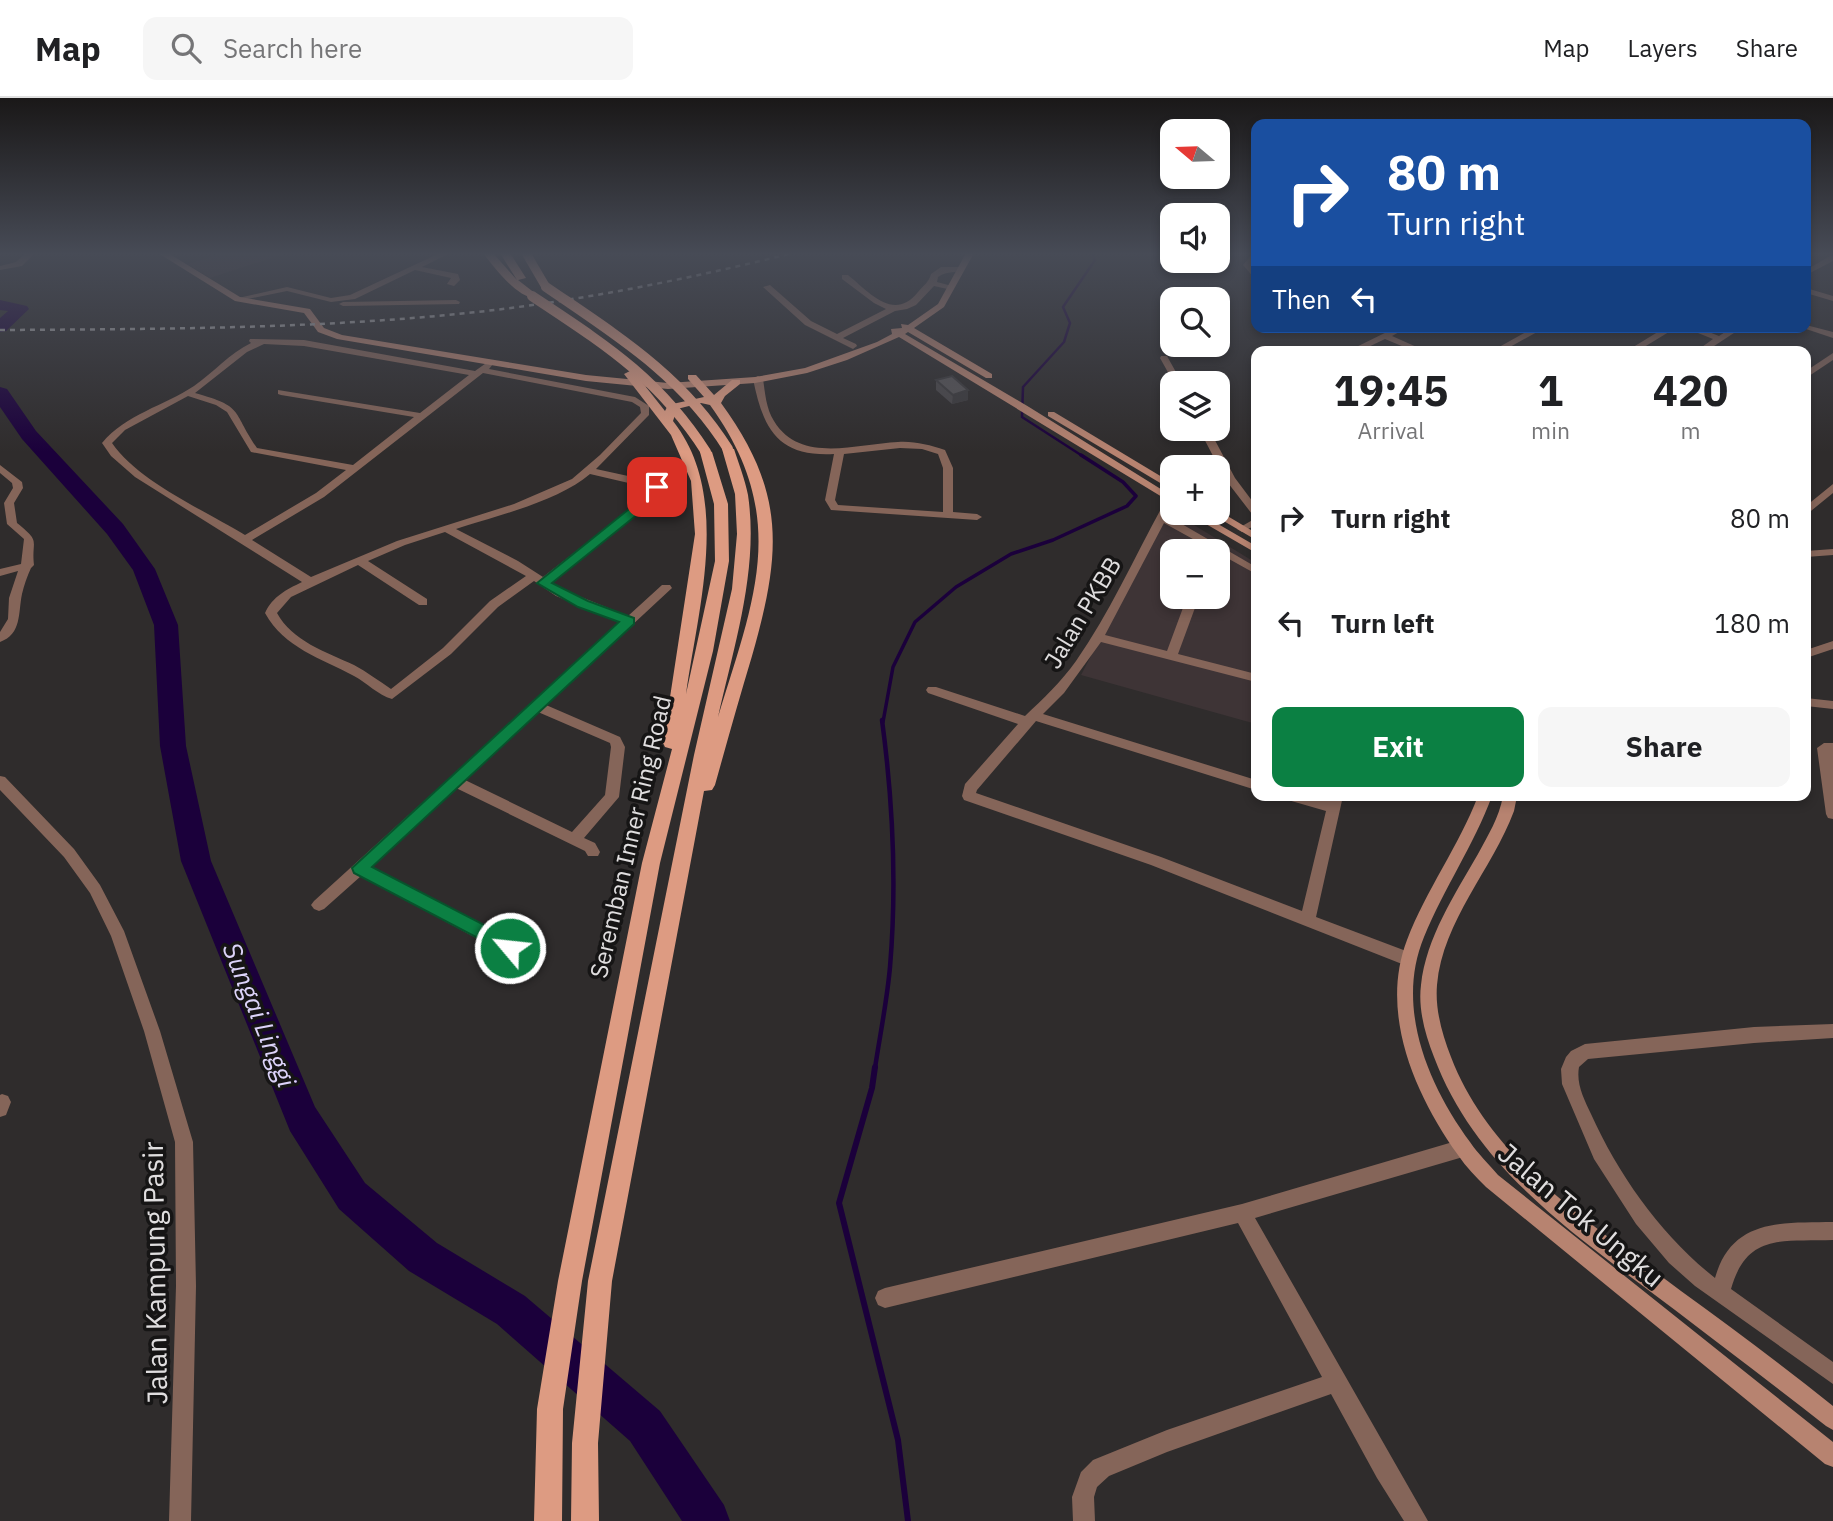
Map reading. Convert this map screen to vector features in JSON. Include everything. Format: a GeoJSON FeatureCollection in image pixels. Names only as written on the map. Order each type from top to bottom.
{"type":"FeatureCollection","features":[{"type":"Feature","properties":{"kind":"main road"},"geometry":{"type":"LineString","coordinates":[[314,319],[321,330],[340,337],[586,378],[633,378]]}},
{"type":"Feature","properties":{"kind":"main road","name":"Seremban Inner Ring Road"},"geometry":{"type":"LineString","coordinates":[[548,1521],[550,1409],[570,1281],[651,863],[705,651],[722,561],[721,504],[706,452],[680,410],[634,363],[568,319]]}},
{"type":"Feature","properties":{"kind":"main road","name":"Seremban Inner Ring Road"},"geometry":{"type":"LineString","coordinates":[[585,1521],[585,1443],[600,1281],[679,875],[739,589],[744,534],[741,494],[728,449],[715,425],[684,390],[645,355],[594,319]]}},
{"type":"Feature","properties":{"kind":"main road"},"geometry":{"type":"LineString","coordinates":[[696,381],[736,382],[807,370],[880,344],[916,319]]}},
{"type":"Feature","properties":{"kind":"main road"},"geometry":{"type":"LineString","coordinates":[[523,366],[633,378],[668,386],[783,366],[853,346],[899,329]]}},
{"type":"Feature","properties":{"kind":"main road"},"geometry":{"type":"LineString","coordinates":[[899,329],[923,349],[1017,399]]}},
{"type":"Feature","properties":{"kind":"main road"},"geometry":{"type":"LineString","coordinates":[[899,329],[1160,480]]}},
{"type":"Feature","properties":{"kind":"main road"},"geometry":{"type":"LineString","coordinates":[[880,344],[923,349]]}},
{"type":"Feature","properties":{"kind":"main road"},"geometry":{"type":"LineString","coordinates":[[633,378],[677,434],[697,481],[702,534],[685,660],[651,863]]}},
{"type":"Feature","properties":{"kind":"main road"},"geometry":{"type":"LineString","coordinates":[[679,875],[764,585],[766,550],[758,482],[744,445],[696,381]]}},
{"type":"Feature","properties":{"kind":"main road"},"geometry":{"type":"LineString","coordinates":[[715,403],[720,394],[736,382]]}},
{"type":"Feature","properties":{"kind":"main road"},"geometry":{"type":"LineString","coordinates":[[667,421],[672,407],[679,404],[701,400],[715,403]]}},
{"type":"Feature","properties":{"kind":"main road"},"geometry":{"type":"LineString","coordinates":[[1031,407],[1160,500]]}},
{"type":"Feature","properties":{"kind":"main road"},"geometry":{"type":"LineString","coordinates":[[1230,522],[1251,534]]}},
{"type":"Feature","properties":{"kind":"main road"},"geometry":{"type":"LineString","coordinates":[[1212,525],[1251,547]]}},
{"type":"Feature","properties":{"kind":"main road","name":"Jalan Tok Ungku"},"geometry":{"type":"LineString","coordinates":[[1483,801],[1478,818],[1408,959],[1404,977],[1404,1004],[1411,1037],[1436,1103],[1463,1148],[1492,1181],[1833,1456]]}},
{"type":"Feature","properties":{"kind":"main road","name":"Jalan Tok Ungku"},"geometry":{"type":"LineString","coordinates":[[1508,801],[1501,825],[1444,933],[1432,967],[1430,1014],[1438,1044],[1464,1104],[1496,1148],[1570,1218],[1833,1419]]}},
{"type":"Feature","properties":{"kind":"street"},"geometry":{"type":"LineString","coordinates":[[803,319],[853,346]]}},
{"type":"Feature","properties":{"kind":"street"},"geometry":{"type":"LineString","coordinates":[[836,338],[872,319]]}},
{"type":"Feature","properties":{"kind":"street"},"geometry":{"type":"LineString","coordinates":[[1811,329],[1833,335]]}},
{"type":"Feature","properties":{"kind":"street"},"geometry":{"type":"LineString","coordinates":[[1363,346],[1391,333]]}},
{"type":"Feature","properties":{"kind":"street"},"geometry":{"type":"LineString","coordinates":[[1506,346],[1531,333]]}},
{"type":"Feature","properties":{"kind":"street"},"geometry":{"type":"LineString","coordinates":[[1640,346],[1662,333]]}},
{"type":"Feature","properties":{"kind":"street"},"geometry":{"type":"LineString","coordinates":[[1704,333],[1720,339]]}},
{"type":"Feature","properties":{"kind":"street"},"geometry":{"type":"LineString","coordinates":[[1709,346],[1730,333]]}},
{"type":"Feature","properties":{"kind":"street"},"geometry":{"type":"LineString","coordinates":[[1385,336],[1409,346]]}},
{"type":"Feature","properties":{"kind":"street"},"geometry":{"type":"LineString","coordinates":[[241,340],[304,343],[635,400],[644,406],[646,412],[589,471],[563,487],[518,506],[359,560],[288,594],[275,605],[271,613],[274,623],[294,640],[360,674],[392,695],[447,652],[494,604],[532,577]]}},
{"type":"Feature","properties":{"kind":"street"},"geometry":{"type":"LineString","coordinates":[[263,341],[244,350],[187,393],[122,428],[107,443],[126,464],[311,582]]}},
{"type":"Feature","properties":{"kind":"street"},"geometry":{"type":"LineString","coordinates":[[425,365],[440,353]]}},
{"type":"Feature","properties":{"kind":"street"},"geometry":{"type":"LineString","coordinates":[[1811,371],[1833,356]]}},
{"type":"Feature","properties":{"kind":"street"},"geometry":{"type":"LineString","coordinates":[[1164,358],[1171,371]]}},
{"type":"Feature","properties":{"kind":"street"},"geometry":{"type":"LineString","coordinates":[[244,540],[320,495],[492,361]]}},
{"type":"Feature","properties":{"kind":"street"},"geometry":{"type":"LineString","coordinates":[[573,389],[586,378]]}},
{"type":"Feature","properties":{"kind":"street"},"geometry":{"type":"LineString","coordinates":[[758,379],[769,421],[777,432],[794,444],[810,450],[839,452],[913,443],[931,446],[942,452],[948,468],[948,514]]}},
{"type":"Feature","properties":{"kind":"street"},"geometry":{"type":"LineString","coordinates":[[187,393],[225,406],[234,413],[247,442],[254,450],[353,468]]}},
{"type":"Feature","properties":{"kind":"street"},"geometry":{"type":"LineString","coordinates":[[281,393],[422,416]]}},
{"type":"Feature","properties":{"kind":"street"},"geometry":{"type":"LineString","coordinates":[[1210,441],[1230,479],[1251,506]]}},
{"type":"Feature","properties":{"kind":"street"},"geometry":{"type":"LineString","coordinates":[[839,452],[830,500],[835,508],[976,517]]}},
{"type":"Feature","properties":{"kind":"street"},"geometry":{"type":"LineString","coordinates":[[0,468],[17,482],[18,488],[5,505],[12,524],[29,538],[30,550],[28,565],[16,592],[13,604],[15,614],[11,626],[0,638]]}},
{"type":"Feature","properties":{"kind":"street"},"geometry":{"type":"LineString","coordinates":[[543,583],[634,511],[657,487],[589,471]]}},
{"type":"Feature","properties":{"kind":"street"},"geometry":{"type":"LineString","coordinates":[[1811,508],[1832,489]]}},
{"type":"Feature","properties":{"kind":"street","name":"Jalan PKBB"},"geometry":{"type":"LineString","coordinates":[[1160,523],[1098,637],[1060,690],[970,788],[970,796],[1156,861],[1308,920]]}},
{"type":"Feature","properties":{"kind":"street"},"geometry":{"type":"LineString","coordinates":[[1242,529],[1251,524]]}},
{"type":"Feature","properties":{"kind":"street"},"geometry":{"type":"LineString","coordinates":[[1188,525],[1203,539]]}},
{"type":"Feature","properties":{"kind":"street"},"geometry":{"type":"LineString","coordinates":[[447,529],[514,563],[532,577],[583,604],[629,621]]}},
{"type":"Feature","properties":{"kind":"street"},"geometry":{"type":"LineString","coordinates":[[1215,539],[1219,529]]}},
{"type":"Feature","properties":{"kind":"street"},"geometry":{"type":"LineString","coordinates":[[1811,552],[1833,552]]}},
{"type":"Feature","properties":{"kind":"street"},"geometry":{"type":"LineString","coordinates":[[1230,557],[1251,568]]}},
{"type":"Feature","properties":{"kind":"street"},"geometry":{"type":"LineString","coordinates":[[359,560],[423,602]]}},
{"type":"Feature","properties":{"kind":"street"},"geometry":{"type":"LineString","coordinates":[[0,573],[28,565]]}},
{"type":"Feature","properties":{"kind":"street"},"geometry":{"type":"LineString","coordinates":[[319,905],[666,588]]}},
{"type":"Feature","properties":{"kind":"street"},"geometry":{"type":"LineString","coordinates":[[1171,656],[1189,609]]}},
{"type":"Feature","properties":{"kind":"street"},"geometry":{"type":"LineString","coordinates":[[1098,637],[1251,677]]}},
{"type":"Feature","properties":{"kind":"street"},"geometry":{"type":"LineString","coordinates":[[1811,652],[1833,645]]}},
{"type":"Feature","properties":{"kind":"street"},"geometry":{"type":"LineString","coordinates":[[932,690],[1251,784]]}},
{"type":"Feature","properties":{"kind":"street"},"geometry":{"type":"LineString","coordinates":[[1811,703],[1833,705]]}},
{"type":"Feature","properties":{"kind":"street"},"geometry":{"type":"LineString","coordinates":[[536,706],[615,740],[618,747],[612,797],[574,839]]}},
{"type":"Feature","properties":{"kind":"street"},"geometry":{"type":"LineString","coordinates":[[1829,748],[1833,814]]}},
{"type":"Feature","properties":{"kind":"street","name":"Jalan Kampung Pasir"},"geometry":{"type":"LineString","coordinates":[[0,781],[69,853],[94,889],[119,936],[152,1031],[184,1142],[186,1286],[180,1521]]}},
{"type":"Feature","properties":{"kind":"street"},"geometry":{"type":"LineString","coordinates":[[454,781],[590,847],[593,852]]}},
{"type":"Feature","properties":{"kind":"street"},"geometry":{"type":"LineString","coordinates":[[1334,802],[1308,920],[1408,959]]}},
{"type":"Feature","properties":{"kind":"street"},"geometry":{"type":"LineString","coordinates":[[360,868],[510,948]]}},
{"type":"Feature","properties":{"kind":"street"},"geometry":{"type":"LineString","coordinates":[[1833,1031],[1754,1035],[1585,1052],[1570,1064],[1570,1085],[1586,1125],[1626,1195],[1671,1251],[1720,1293],[1833,1374]]}},
{"type":"Feature","properties":{"kind":"street"},"geometry":{"type":"LineString","coordinates":[[885,1298],[1242,1213],[1463,1148]]}},
{"type":"Feature","properties":{"kind":"street"},"geometry":{"type":"LineString","coordinates":[[1242,1213],[1385,1470],[1417,1521]]}},
{"type":"Feature","properties":{"kind":"street"},"geometry":{"type":"LineString","coordinates":[[1720,1293],[1724,1271],[1733,1254],[1750,1240],[1765,1235],[1833,1231]]}},
{"type":"Feature","properties":{"kind":"street"},"geometry":{"type":"LineString","coordinates":[[1084,1521],[1083,1497],[1089,1480],[1101,1468],[1167,1441],[1336,1382]]}},
{"type":"Feature","properties":{"kind":"shaded area"},"geometry":{"type":"Polygon","coordinates":[[[1160,524],[1194,525],[1217,539],[1160,539],[1160,609],[1230,609],[1230,547],[1251,560],[1251,723],[1081,675],[1160,524]]]}},
{"type":"Feature","properties":{"kind":"building"},"geometry":{"type":"Polygon","coordinates":[[[952,376],[968,390],[953,395],[936,380],[952,376]]]}},
{"type":"Feature","properties":{"kind":"waterway","name":"Sungai Linggi"},"geometry":{"type":"LineString","coordinates":[[0,327],[9,319]]}},
{"type":"Feature","properties":{"kind":"waterway"},"geometry":{"type":"LineString","coordinates":[[1068,319],[1070,323],[1064,342],[1023,387],[1022,417],[1084,457]]}},
{"type":"Feature","properties":{"kind":"waterway","name":"Sungai Linggi"},"geometry":{"type":"LineString","coordinates":[[0,393],[29,435],[115,529],[144,569],[166,625],[173,746],[196,861],[302,1119],[352,1196],[423,1257],[511,1310],[645,1426],[708,1521]]}},
{"type":"Feature","properties":{"kind":"waterway"},"geometry":{"type":"LineString","coordinates":[[883,722],[893,667],[915,622],[956,587],[1011,554],[1053,540],[1127,506],[1136,496],[1123,482],[1081,455]]}},
{"type":"Feature","properties":{"kind":"waterway"},"geometry":{"type":"LineString","coordinates":[[875,1068],[889,980],[893,905],[891,812],[882,720]]}},
{"type":"Feature","properties":{"kind":"waterway"},"geometry":{"type":"LineString","coordinates":[[875,1067],[872,1088],[839,1203],[898,1440],[908,1521]]}},
{"type":"Feature","properties":{"kind":"railway"},"geometry":{"type":"LineString","coordinates":[[0,330],[243,327],[389,319]]}},
{"type":"Feature","properties":{"kind":"route"},"geometry":{"type":"LineString","coordinates":[[510,948],[360,868],[629,621],[583,604],[543,583],[634,511],[657,487]]}}]}
